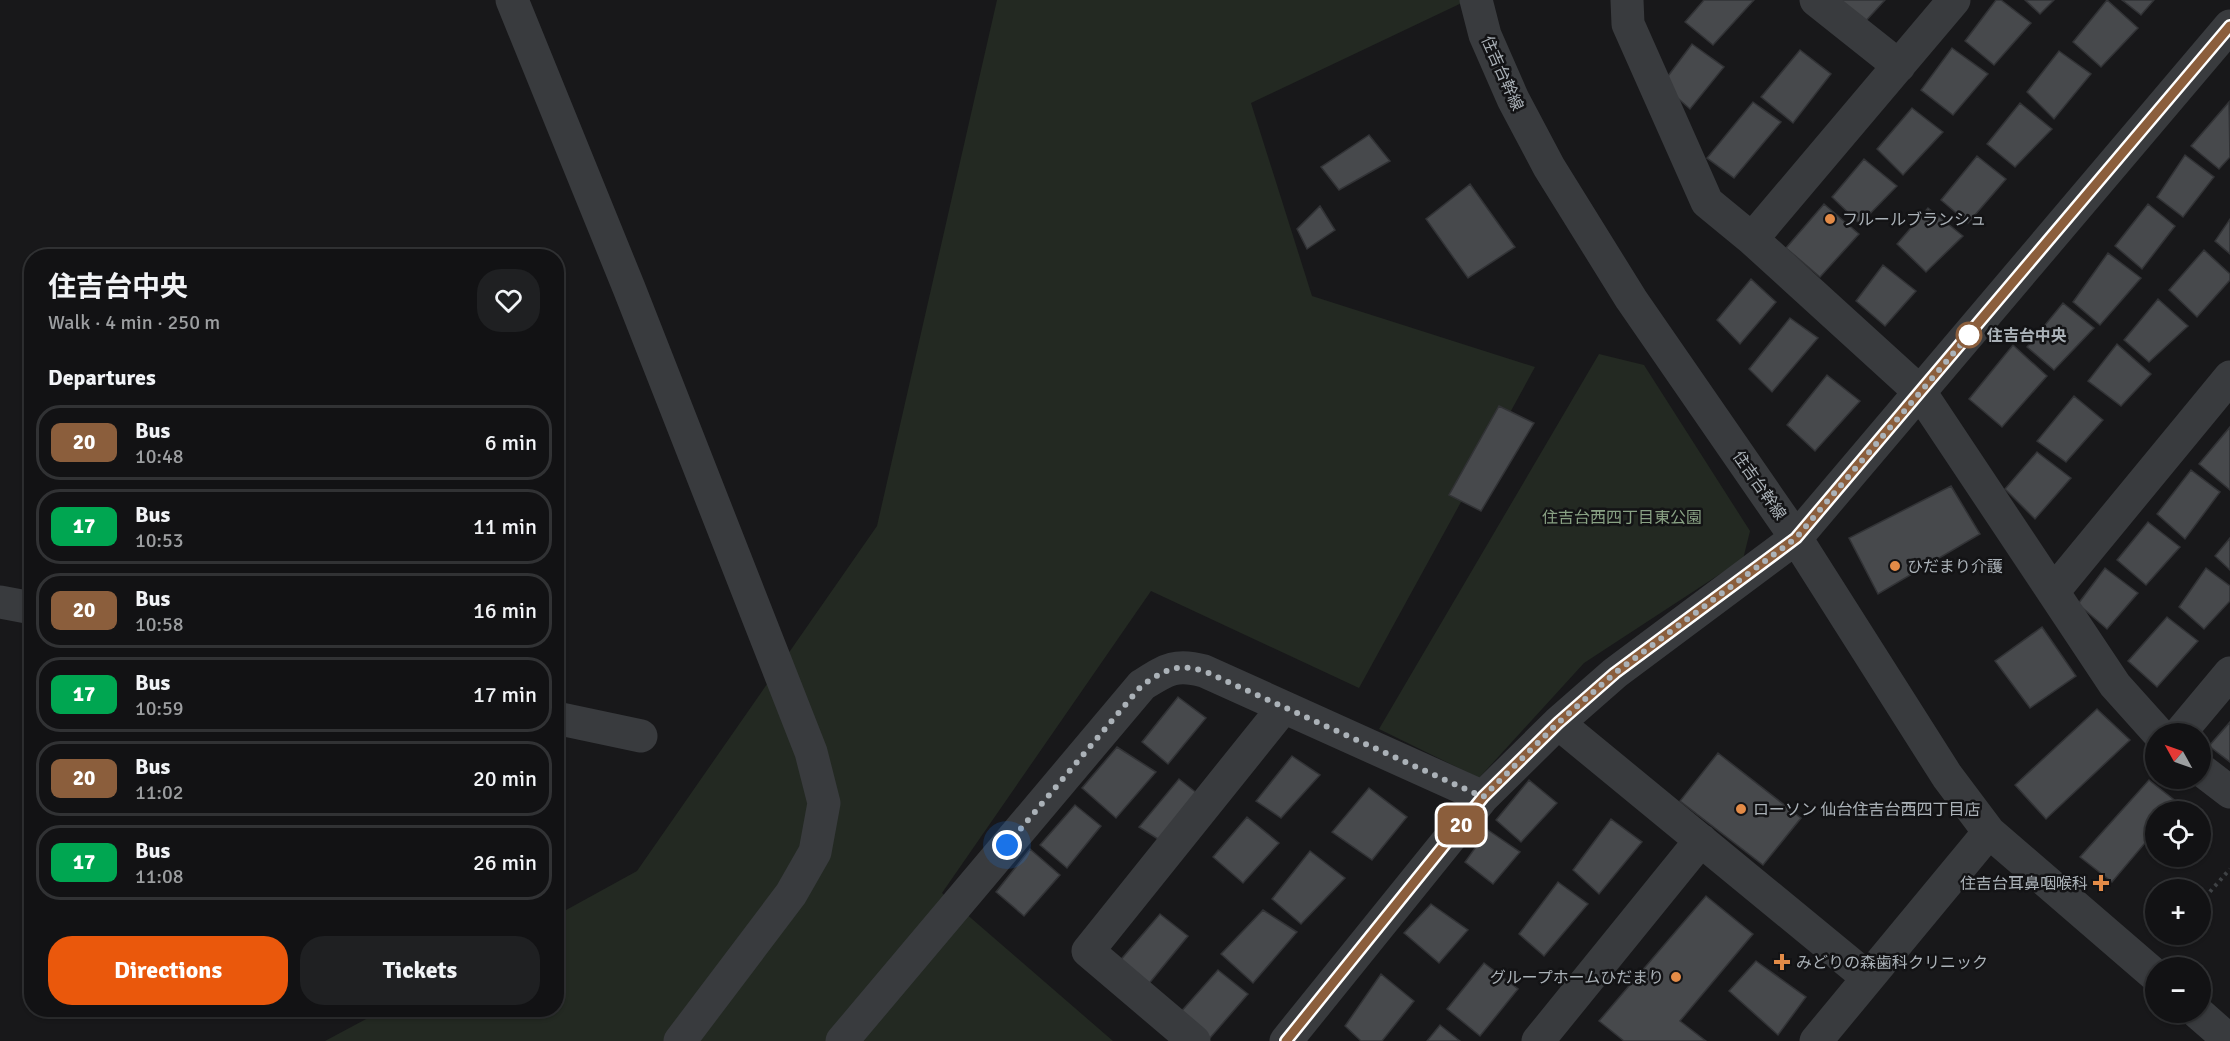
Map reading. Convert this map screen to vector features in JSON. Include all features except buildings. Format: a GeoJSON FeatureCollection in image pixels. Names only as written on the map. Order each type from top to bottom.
{"type":"FeatureCollection","features":[{"type":"Feature","properties":{"kind":"street"},"geometry":{"type":"LineString","coordinates":[[512,0],[629,288],[811,752],[824,803],[815,852],[791,894],[680,1041]]}},
{"type":"Feature","properties":{"kind":"street","name":"住吉台幹線"},"geometry":{"type":"LineString","coordinates":[[1476,0],[1485,35],[1549,167],[1631,299],[1796,538],[1947,776],[1989,832],[2145,967]]}},
{"type":"Feature","properties":{"kind":"street"},"geometry":{"type":"LineString","coordinates":[[1627,0],[1628,24],[1707,202],[1752,239],[1920,392],[2115,685],[2149,723]]}},
{"type":"Feature","properties":{"kind":"street"},"geometry":{"type":"LineString","coordinates":[[1816,0],[1899,66]]}},
{"type":"Feature","properties":{"kind":"street"},"geometry":{"type":"LineString","coordinates":[[1752,239],[1954,0]]}},
{"type":"Feature","properties":{"kind":"street"},"geometry":{"type":"LineString","coordinates":[[1286,1041],[1483,797],[1558,723],[1615,673],[1796,538],[2230,26]]}},
{"type":"Feature","properties":{"kind":"street"},"geometry":{"type":"LineString","coordinates":[[2053,592],[2230,377]]}},
{"type":"Feature","properties":{"kind":"street"},"geometry":{"type":"LineString","coordinates":[[0,602],[24,607]]}},
{"type":"Feature","properties":{"kind":"street"},"geometry":{"type":"LineString","coordinates":[[842,1041],[1142,685],[1167,669],[1184,666],[1204,671],[1483,797]]}},
{"type":"Feature","properties":{"kind":"street"},"geometry":{"type":"LineString","coordinates":[[2188,723],[2230,673]]}},
{"type":"Feature","properties":{"kind":"street"},"geometry":{"type":"LineString","coordinates":[[1194,1041],[1088,951],[1283,708]]}},
{"type":"Feature","properties":{"kind":"street"},"geometry":{"type":"LineString","coordinates":[[564,720],[641,736]]}},
{"type":"Feature","properties":{"kind":"street"},"geometry":{"type":"LineString","coordinates":[[1558,723],[1868,978]]}},
{"type":"Feature","properties":{"kind":"street"},"geometry":{"type":"LineString","coordinates":[[2211,777],[2230,792]]}},
{"type":"Feature","properties":{"kind":"street"},"geometry":{"type":"LineString","coordinates":[[1816,1041],[1989,832]]}},
{"type":"Feature","properties":{"kind":"street"},"geometry":{"type":"LineString","coordinates":[[1538,1041],[1701,840]]}},
{"type":"Feature","properties":{"kind":"street"},"geometry":{"type":"LineString","coordinates":[[2210,1023],[2230,1041]]}},
{"type":"Feature","properties":{"kind":"path"},"geometry":{"type":"LineString","coordinates":[[2211,890],[2230,868]]}},
{"type":"Feature","properties":{"kind":"green space"},"geometry":{"type":"Polygon","coordinates":[[[997,0],[1468,0],[1251,103],[1312,296],[1535,367],[1359,688],[1151,591],[942,893],[1113,1041],[325,1041],[370,1017],[564,1017],[564,911],[637,871],[877,526],[997,0]]]}},
{"type":"Feature","properties":{"kind":"green space","name":"住吉台西四丁目東公園"},"geometry":{"type":"Polygon","coordinates":[[[1599,354],[1644,365],[1750,531],[1743,559],[1584,663],[1479,778],[1379,729],[1599,354]]]}},
{"type":"Feature","properties":{"kind":"bus line","name":"20"},"geometry":{"type":"LineString","coordinates":[[1286,1041],[1483,797],[1558,723],[1615,673],[1796,538],[2230,26]]}},
{"type":"Feature","properties":{"kind":"place","name":"フルールブランシュ"},"geometry":{"type":"Point","coordinates":[1830,219]}},
{"type":"Feature","properties":{"kind":"place","name":"住吉台中央"},"geometry":{"type":"Point","coordinates":[1969,335]}},
{"type":"Feature","properties":{"kind":"place","name":"ひだまり介護"},"geometry":{"type":"Point","coordinates":[1895,566]}},
{"type":"Feature","properties":{"kind":"place","name":"ローソン 仙台住吉台西四丁目店"},"geometry":{"type":"Point","coordinates":[1741,809]}},
{"type":"Feature","properties":{"kind":"place","name":"住吉台耳鼻咽喉科"},"geometry":{"type":"Point","coordinates":[2101,883]}},
{"type":"Feature","properties":{"kind":"place","name":"みどりの森歯科クリニック"},"geometry":{"type":"Point","coordinates":[1782,962]}},
{"type":"Feature","properties":{"kind":"place","name":"グループホームひだまり"},"geometry":{"type":"Point","coordinates":[1676,977]}},
{"type":"Feature","properties":{"kind":"route"},"geometry":{"type":"LineString","coordinates":[[1007,845],[1142,685],[1167,669],[1184,666],[1204,671],[1483,797],[1558,723],[1615,673],[1796,538],[1969,335]]}}]}
